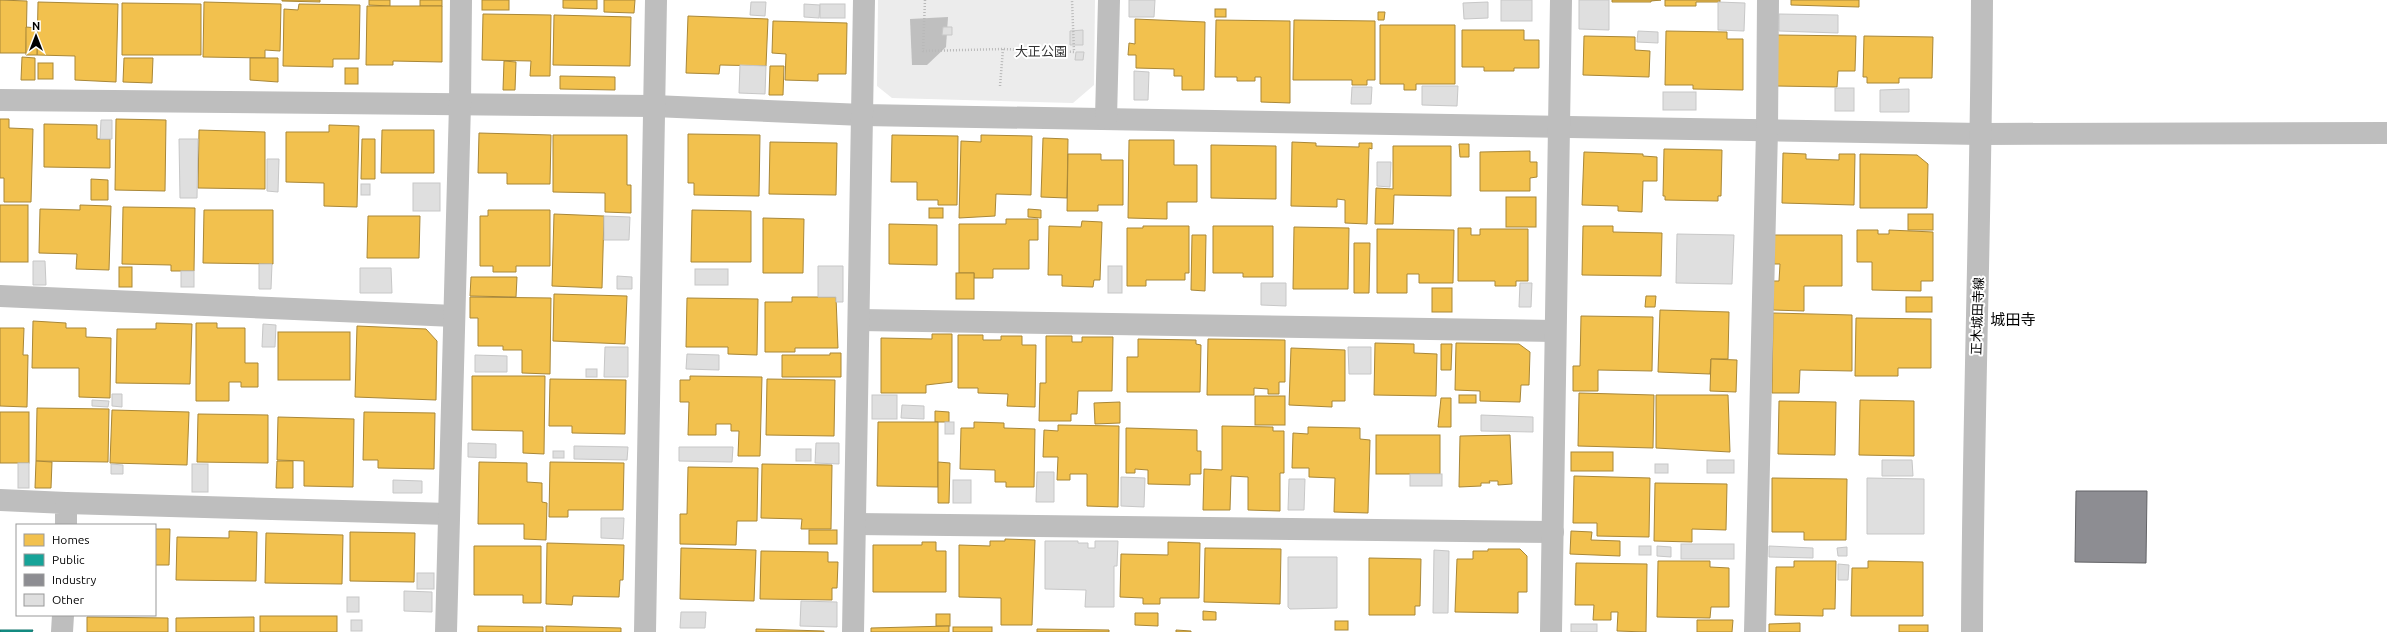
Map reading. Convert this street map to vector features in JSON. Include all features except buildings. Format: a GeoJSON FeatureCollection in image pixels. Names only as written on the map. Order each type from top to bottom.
{"type":"FeatureCollection","features":[{"type":"Feature","properties":{"kind":"street"},"geometry":{"type":"LineString","coordinates":[[446,632],[460,104],[461,0]]}},
{"type":"Feature","properties":{"kind":"street"},"geometry":{"type":"LineString","coordinates":[[645,632],[656,0]]}},
{"type":"Feature","properties":{"kind":"street"},"geometry":{"type":"LineString","coordinates":[[853,632],[864,0]]}},
{"type":"Feature","properties":{"kind":"street"},"geometry":{"type":"LineString","coordinates":[[1106,118],[1109,0]]}},
{"type":"Feature","properties":{"kind":"street"},"geometry":{"type":"LineString","coordinates":[[1551,632],[1561,0]]}},
{"type":"Feature","properties":{"kind":"street"},"geometry":{"type":"LineString","coordinates":[[1755,632],[1767,130],[1768,0]]}},
{"type":"Feature","properties":{"kind":"street","name":"正木城田寺線"},"geometry":{"type":"LineString","coordinates":[[1972,632],[1973,435],[1982,134],[1982,0]]}},
{"type":"Feature","properties":{"kind":"street"},"geometry":{"type":"LineString","coordinates":[[0,100],[654,106],[863,115],[1982,134],[2387,133]]}},
{"type":"Feature","properties":{"kind":"street"},"geometry":{"type":"LineString","coordinates":[[0,296],[454,316]]}},
{"type":"Feature","properties":{"kind":"street"},"geometry":{"type":"LineString","coordinates":[[859,320],[1555,331]]}},
{"type":"Feature","properties":{"kind":"street"},"geometry":{"type":"LineString","coordinates":[[0,500],[449,514]]}},
{"type":"Feature","properties":{"kind":"street"},"geometry":{"type":"LineString","coordinates":[[66,503],[66,524]]}},
{"type":"Feature","properties":{"kind":"street"},"geometry":{"type":"LineString","coordinates":[[855,524],[1552,532]]}},
{"type":"Feature","properties":{"kind":"street"},"geometry":{"type":"LineString","coordinates":[[62,632],[63,616]]}},
{"type":"Feature","properties":{"kind":"path"},"geometry":{"type":"LineString","coordinates":[[925,0],[923,51],[1003,49],[1074,52],[1072,0]]}},
{"type":"Feature","properties":{"kind":"path"},"geometry":{"type":"LineString","coordinates":[[998,117],[1003,49]]}},
{"type":"Feature","properties":{"kind":"green space","name":"大正公園"},"geometry":{"type":"Polygon","coordinates":[[[878,0],[1095,0],[1094,85],[1073,103],[892,98],[877,86],[878,0]]]}},
{"type":"Feature","properties":{"kind":"shaded area"},"geometry":{"type":"Polygon","coordinates":[[[948,17],[946,47],[927,65],[912,65],[910,19],[948,17]]]}},
{"type":"Feature","properties":{"kind":"district","name":"城田寺"},"geometry":{"type":"Point","coordinates":[2013,320]}}]}
